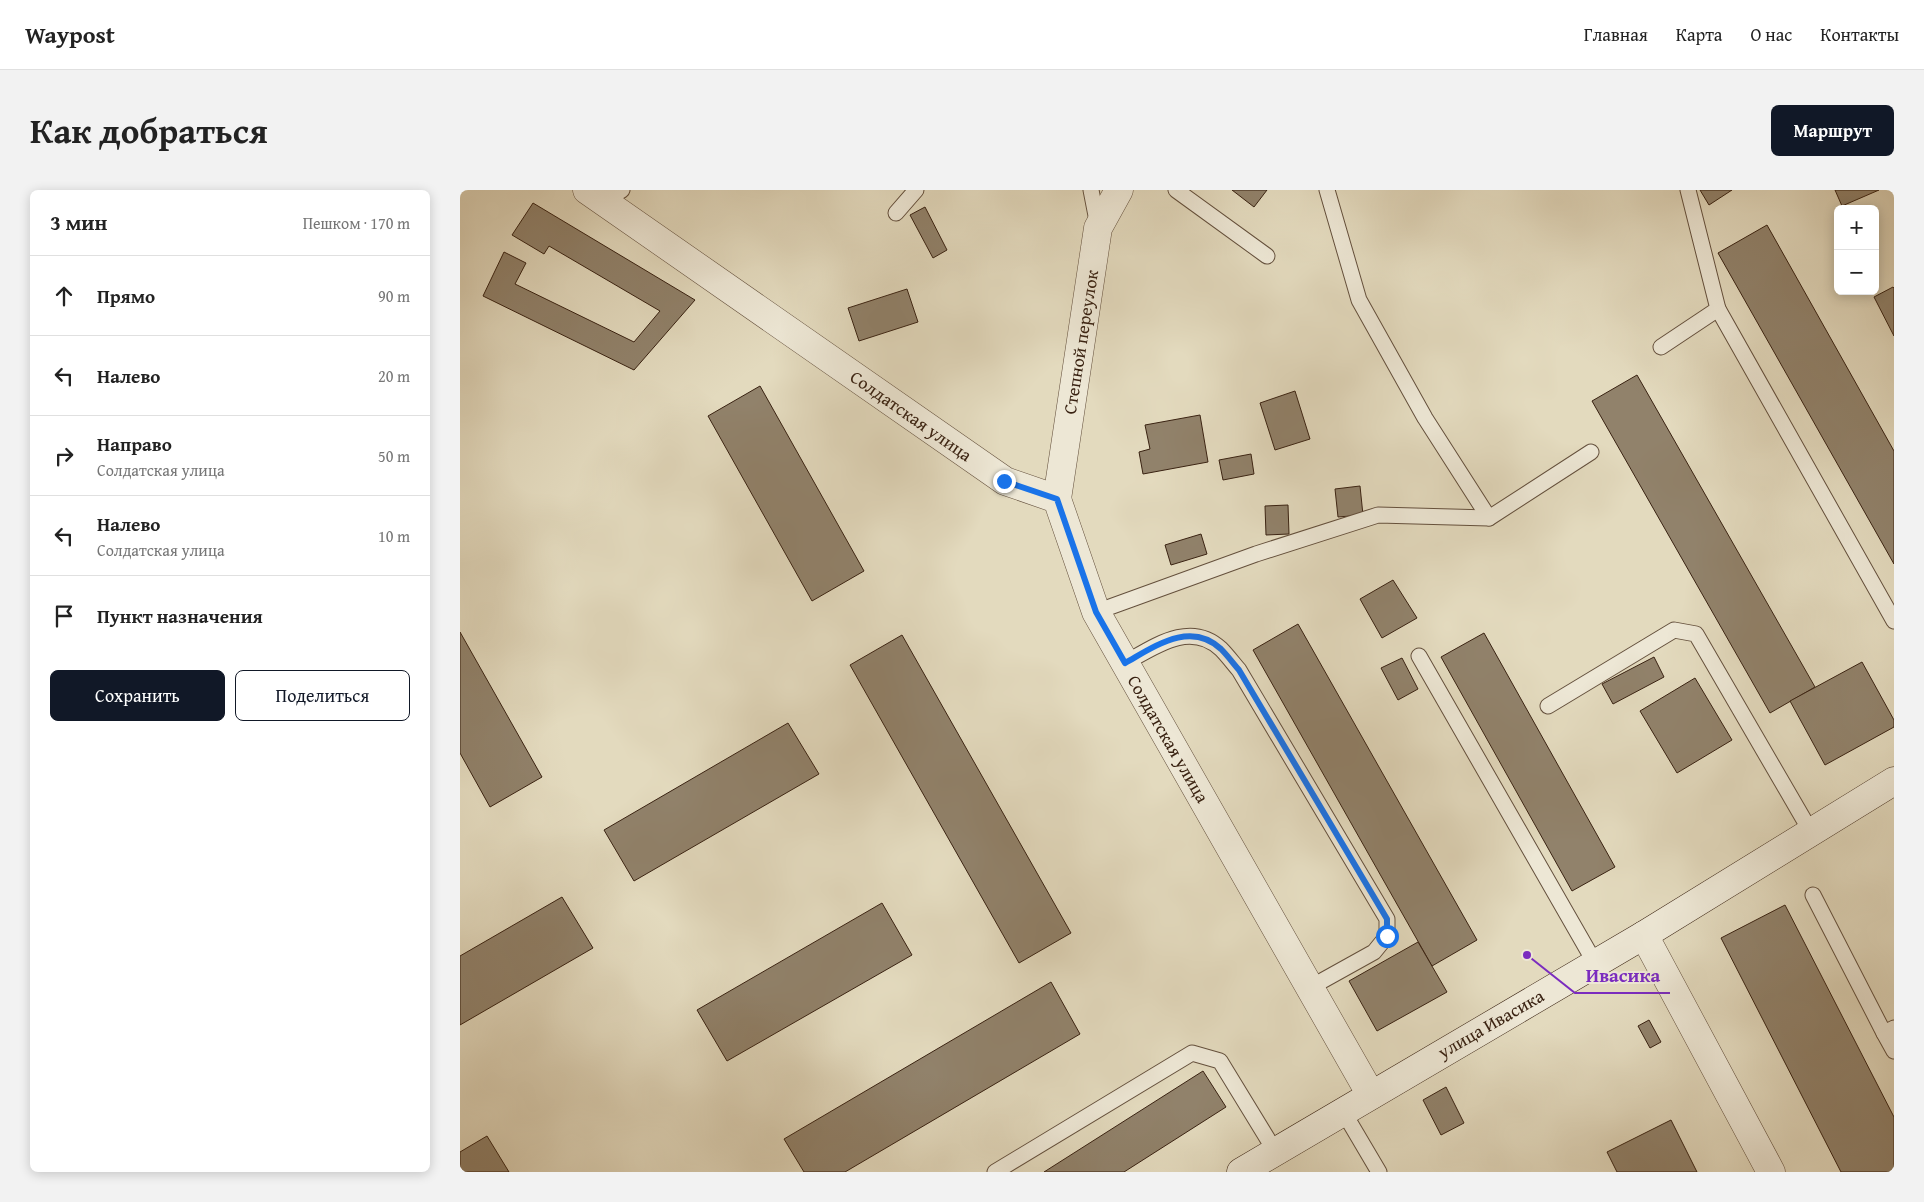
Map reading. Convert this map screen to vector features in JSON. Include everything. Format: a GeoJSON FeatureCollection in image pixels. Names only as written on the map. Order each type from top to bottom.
{"type":"FeatureCollection","features":[{"type":"Feature","properties":{"kind":"street","name":"Степной переулок"},"geometry":{"type":"LineString","coordinates":[[1057,499],[1098,228],[1119,190]]}},
{"type":"Feature","properties":{"kind":"street","name":"Солдатская улица"},"geometry":{"type":"LineString","coordinates":[[605,194],[1004,481],[1057,499],[1096,612],[1371,1095]]}},
{"type":"Feature","properties":{"kind":"street","name":"улица Ивасика"},"geometry":{"type":"LineString","coordinates":[[1241,1172],[1644,935],[1894,781]]}},
{"type":"Feature","properties":{"kind":"street"},"geometry":{"type":"LineString","coordinates":[[1644,935],[1771,1172]]}},
{"type":"Feature","properties":{"kind":"lane"},"geometry":{"type":"LineString","coordinates":[[896,213],[916,190]]}},
{"type":"Feature","properties":{"kind":"lane"},"geometry":{"type":"LineString","coordinates":[[1091,190],[1098,228]]}},
{"type":"Feature","properties":{"kind":"lane"},"geometry":{"type":"LineString","coordinates":[[1176,190],[1267,256]]}},
{"type":"Feature","properties":{"kind":"lane"},"geometry":{"type":"LineString","coordinates":[[1326,190],[1359,300],[1425,418],[1490,518]]}},
{"type":"Feature","properties":{"kind":"lane"},"geometry":{"type":"LineString","coordinates":[[1688,190],[1718,308],[1894,621]]}},
{"type":"Feature","properties":{"kind":"lane"},"geometry":{"type":"LineString","coordinates":[[1660,347],[1718,308]]}},
{"type":"Feature","properties":{"kind":"lane"},"geometry":{"type":"LineString","coordinates":[[1096,612],[1256,554],[1378,515],[1490,518],[1591,452]]}},
{"type":"Feature","properties":{"kind":"lane"},"geometry":{"type":"LineString","coordinates":[[1548,706],[1674,630],[1696,634],[1811,832]]}},
{"type":"Feature","properties":{"kind":"lane"},"geometry":{"type":"LineString","coordinates":[[1125,663],[1171,638],[1196,636],[1220,648],[1239,670],[1387,919],[1387,936],[1374,952],[1311,987]]}},
{"type":"Feature","properties":{"kind":"lane"},"geometry":{"type":"LineString","coordinates":[[1419,656],[1596,963]]}},
{"type":"Feature","properties":{"kind":"lane"},"geometry":{"type":"LineString","coordinates":[[1813,894],[1889,1030],[1894,1051]]}},
{"type":"Feature","properties":{"kind":"lane"},"geometry":{"type":"LineString","coordinates":[[995,1172],[1192,1053],[1220,1061],[1274,1152]]}},
{"type":"Feature","properties":{"kind":"lane"},"geometry":{"type":"LineString","coordinates":[[1343,1111],[1379,1172]]}},
{"type":"Feature","properties":{"kind":"building"},"geometry":{"type":"Polygon","coordinates":[[[1232,190],[1267,190],[1254,207],[1232,190]]]}},
{"type":"Feature","properties":{"kind":"building"},"geometry":{"type":"Polygon","coordinates":[[[1700,190],[1732,190],[1709,205],[1700,190]]]}},
{"type":"Feature","properties":{"kind":"building"},"geometry":{"type":"Polygon","coordinates":[[[1835,190],[1879,190],[1844,205],[1842,205],[1835,190]]]}},
{"type":"Feature","properties":{"kind":"building"},"geometry":{"type":"Polygon","coordinates":[[[533,203],[695,300],[634,370],[483,296],[504,252],[526,263],[515,284],[634,342],[660,311],[549,246],[544,254],[512,235],[533,203]]]}},
{"type":"Feature","properties":{"kind":"building"},"geometry":{"type":"Polygon","coordinates":[[[925,207],[947,250],[933,258],[910,215],[925,207]]]}},
{"type":"Feature","properties":{"kind":"building"},"geometry":{"type":"Polygon","coordinates":[[[1767,225],[1894,451],[1894,564],[1718,253],[1767,225]]]}},
{"type":"Feature","properties":{"kind":"building"},"geometry":{"type":"Polygon","coordinates":[[[1894,288],[1894,336],[1874,297],[1894,288]]]}},
{"type":"Feature","properties":{"kind":"building"},"geometry":{"type":"Polygon","coordinates":[[[907,289],[918,322],[859,341],[848,308],[907,289]]]}},
{"type":"Feature","properties":{"kind":"building"},"geometry":{"type":"Polygon","coordinates":[[[1637,375],[1815,687],[1770,713],[1592,401],[1637,375]]]}},
{"type":"Feature","properties":{"kind":"building"},"geometry":{"type":"Polygon","coordinates":[[[760,386],[864,571],[812,601],[708,416],[760,386]]]}},
{"type":"Feature","properties":{"kind":"building"},"geometry":{"type":"Polygon","coordinates":[[[1295,391],[1310,439],[1275,450],[1260,403],[1295,391]]]}},
{"type":"Feature","properties":{"kind":"building"},"geometry":{"type":"Polygon","coordinates":[[[1200,415],[1208,462],[1143,474],[1139,452],[1150,449],[1145,425],[1200,415]]]}},
{"type":"Feature","properties":{"kind":"building"},"geometry":{"type":"Polygon","coordinates":[[[1251,454],[1254,474],[1223,480],[1219,460],[1251,454]]]}},
{"type":"Feature","properties":{"kind":"building"},"geometry":{"type":"Polygon","coordinates":[[[1360,486],[1363,515],[1338,517],[1335,489],[1360,486]]]}},
{"type":"Feature","properties":{"kind":"building"},"geometry":{"type":"Polygon","coordinates":[[[1288,505],[1289,534],[1266,535],[1265,506],[1288,505]]]}},
{"type":"Feature","properties":{"kind":"building"},"geometry":{"type":"Polygon","coordinates":[[[1201,534],[1207,554],[1171,565],[1165,545],[1201,534]]]}},
{"type":"Feature","properties":{"kind":"building"},"geometry":{"type":"Polygon","coordinates":[[[1393,580],[1417,618],[1382,638],[1360,599],[1393,580]]]}},
{"type":"Feature","properties":{"kind":"building"},"geometry":{"type":"Polygon","coordinates":[[[1298,624],[1477,940],[1432,966],[1253,650],[1298,624]]]}},
{"type":"Feature","properties":{"kind":"building"},"geometry":{"type":"Polygon","coordinates":[[[460,632],[542,777],[490,807],[460,753],[460,632]]]}},
{"type":"Feature","properties":{"kind":"building"},"geometry":{"type":"Polygon","coordinates":[[[1484,633],[1615,867],[1572,891],[1441,657],[1484,633]]]}},
{"type":"Feature","properties":{"kind":"building"},"geometry":{"type":"Polygon","coordinates":[[[902,635],[1071,933],[1019,963],[850,665],[902,635]]]}},
{"type":"Feature","properties":{"kind":"building"},"geometry":{"type":"Polygon","coordinates":[[[1654,657],[1664,677],[1613,704],[1602,684],[1654,657]]]}},
{"type":"Feature","properties":{"kind":"building"},"geometry":{"type":"Polygon","coordinates":[[[1402,658],[1418,689],[1398,700],[1381,668],[1402,658]]]}},
{"type":"Feature","properties":{"kind":"building"},"geometry":{"type":"Polygon","coordinates":[[[1862,662],[1894,720],[1894,727],[1825,765],[1790,701],[1862,662]]]}},
{"type":"Feature","properties":{"kind":"building"},"geometry":{"type":"Polygon","coordinates":[[[1695,678],[1732,740],[1677,773],[1640,711],[1695,678]]]}},
{"type":"Feature","properties":{"kind":"building"},"geometry":{"type":"Polygon","coordinates":[[[788,723],[819,774],[634,881],[604,830],[788,723]]]}},
{"type":"Feature","properties":{"kind":"building"},"geometry":{"type":"Polygon","coordinates":[[[562,897],[593,948],[460,1025],[460,956],[562,897]]]}},
{"type":"Feature","properties":{"kind":"building"},"geometry":{"type":"Polygon","coordinates":[[[882,903],[912,955],[727,1061],[697,1010],[882,903]]]}},
{"type":"Feature","properties":{"kind":"building"},"geometry":{"type":"Polygon","coordinates":[[[1785,905],[1894,1117],[1894,1172],[1841,1172],[1721,938],[1785,905]]]}},
{"type":"Feature","properties":{"kind":"building"},"geometry":{"type":"Polygon","coordinates":[[[1418,942],[1447,992],[1377,1031],[1349,981],[1418,942]]]}},
{"type":"Feature","properties":{"kind":"building"},"geometry":{"type":"Polygon","coordinates":[[[1051,982],[1080,1034],[845,1172],[804,1172],[784,1139],[1051,982]]]}},
{"type":"Feature","properties":{"kind":"building"},"geometry":{"type":"Polygon","coordinates":[[[1649,1020],[1661,1042],[1650,1048],[1638,1026],[1649,1020]]]}},
{"type":"Feature","properties":{"kind":"building"},"geometry":{"type":"Polygon","coordinates":[[[1203,1071],[1226,1107],[1124,1172],[1044,1172],[1203,1071]]]}},
{"type":"Feature","properties":{"kind":"building"},"geometry":{"type":"Polygon","coordinates":[[[1446,1087],[1464,1123],[1441,1135],[1423,1100],[1446,1087]]]}},
{"type":"Feature","properties":{"kind":"building"},"geometry":{"type":"Polygon","coordinates":[[[1671,1120],[1697,1172],[1617,1172],[1607,1152],[1671,1120]]]}},
{"type":"Feature","properties":{"kind":"building"},"geometry":{"type":"Polygon","coordinates":[[[487,1136],[509,1172],[460,1172],[460,1152],[487,1136]]]}},
{"type":"Feature","properties":{"kind":"place","name":"Ивасика"},"geometry":{"type":"Point","coordinates":[1527,955]}},
{"type":"Feature","properties":{"kind":"route"},"geometry":{"type":"LineString","coordinates":[[1004,481],[1057,499],[1096,612],[1125,663],[1171,638],[1196,636],[1220,648],[1239,670],[1387,919],[1387,936]]}}]}
